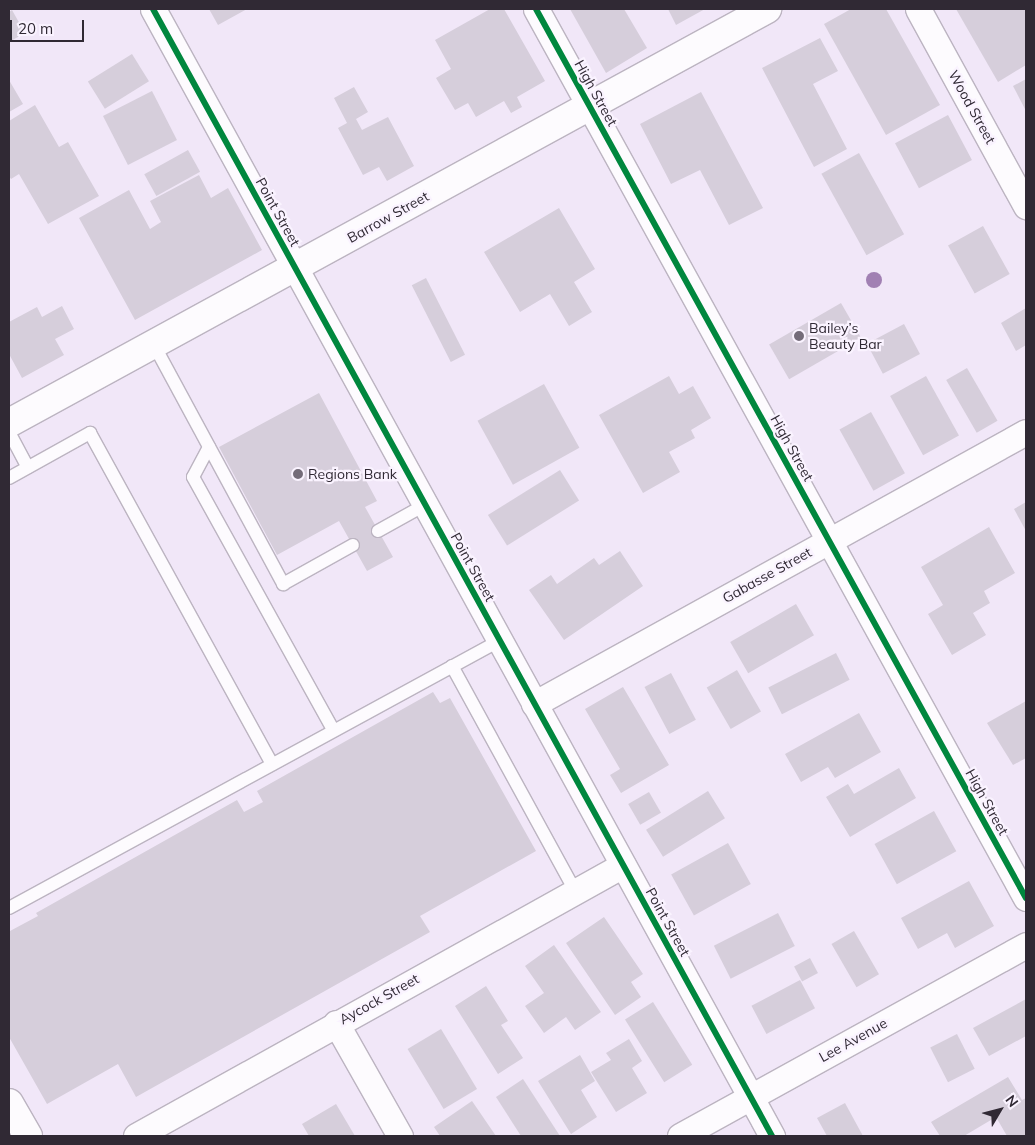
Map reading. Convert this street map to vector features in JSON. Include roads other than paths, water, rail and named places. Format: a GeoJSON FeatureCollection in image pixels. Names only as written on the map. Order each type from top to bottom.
{"type":"FeatureCollection","features":[{"type":"Feature","properties":{"kind":"main road","name":"Barrow Street"},"geometry":{"type":"LineString","coordinates":[[9,423],[295,269],[589,105],[767,9]]}},
{"type":"Feature","properties":{"kind":"main road"},"geometry":{"type":"LineString","coordinates":[[9,1103],[28,1136]]}},
{"type":"Feature","properties":{"kind":"street","name":"Point Street"},"geometry":{"type":"LineString","coordinates":[[153,9],[772,1136]]}},
{"type":"Feature","properties":{"kind":"street","name":"High Street"},"geometry":{"type":"LineString","coordinates":[[536,9],[1026,898]]}},
{"type":"Feature","properties":{"kind":"street","name":"Wood Street"},"geometry":{"type":"LineString","coordinates":[[918,9],[1026,206]]}},
{"type":"Feature","properties":{"kind":"street","name":"Gabasse Street"},"geometry":{"type":"LineString","coordinates":[[534,704],[1026,432]]}},
{"type":"Feature","properties":{"kind":"street","name":"Aycock Street"},"geometry":{"type":"LineString","coordinates":[[136,1136],[622,865]]}},
{"type":"Feature","properties":{"kind":"street","name":"Lee Avenue"},"geometry":{"type":"LineString","coordinates":[[680,1136],[1026,945]]}},
{"type":"Feature","properties":{"kind":"street"},"geometry":{"type":"LineString","coordinates":[[336,1023],[400,1136]]}},
{"type":"Feature","properties":{"kind":"lane"},"geometry":{"type":"LineString","coordinates":[[154,345],[283,584],[353,545]]}},
{"type":"Feature","properties":{"kind":"lane"},"geometry":{"type":"LineString","coordinates":[[9,432],[28,468]]}},
{"type":"Feature","properties":{"kind":"lane"},"geometry":{"type":"LineString","coordinates":[[9,478],[90,433],[272,764]]}},
{"type":"Feature","properties":{"kind":"lane"},"geometry":{"type":"LineString","coordinates":[[210,447],[193,477],[334,730]]}},
{"type":"Feature","properties":{"kind":"lane"},"geometry":{"type":"LineString","coordinates":[[378,531],[425,505]]}},
{"type":"Feature","properties":{"kind":"lane"},"geometry":{"type":"LineString","coordinates":[[9,908],[499,641]]}},
{"type":"Feature","properties":{"kind":"lane"},"geometry":{"type":"LineString","coordinates":[[452,666],[575,891]]}},
{"type":"Feature","properties":{"kind":"place","name":"Bailey’s Beauty Bar"},"geometry":{"type":"Point","coordinates":[799,336]}},
{"type":"Feature","properties":{"kind":"place","name":"Regions Bank"},"geometry":{"type":"Point","coordinates":[298,474]}}]}
